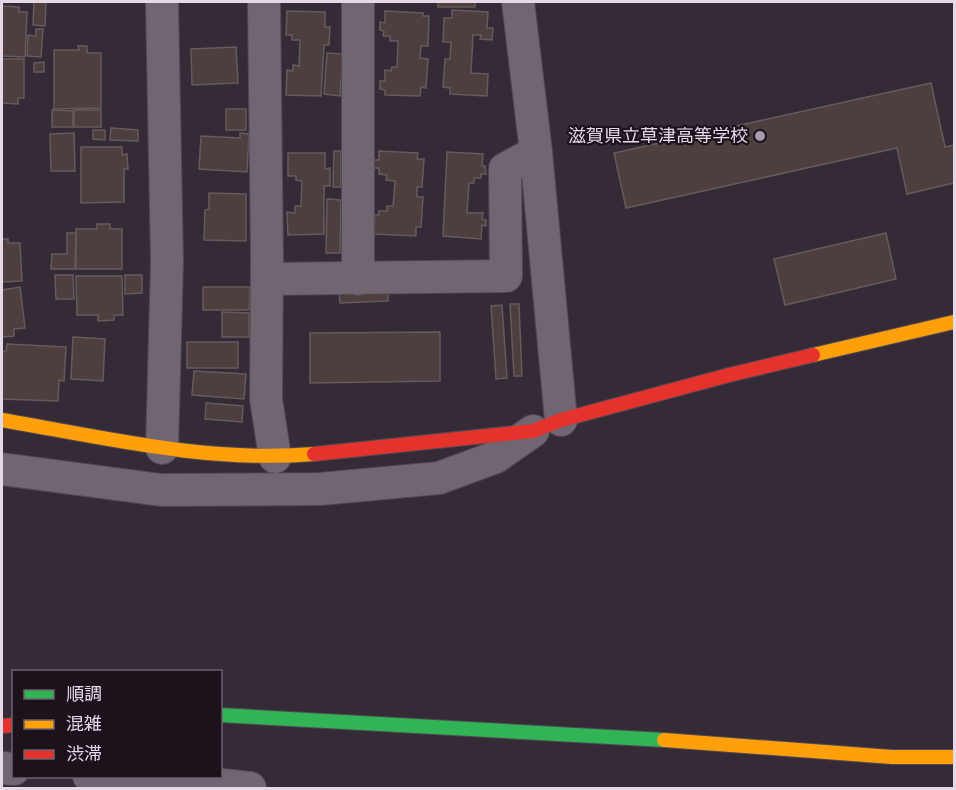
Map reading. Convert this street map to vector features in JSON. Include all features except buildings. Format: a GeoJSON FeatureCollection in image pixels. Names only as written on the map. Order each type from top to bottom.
{"type":"FeatureCollection","features":[{"type":"Feature","properties":{"kind":"street"},"geometry":{"type":"LineString","coordinates":[[162,2],[166,262],[162,447]]}},
{"type":"Feature","properties":{"kind":"street"},"geometry":{"type":"LineString","coordinates":[[264,2],[266,399],[275,457]]}},
{"type":"Feature","properties":{"kind":"street"},"geometry":{"type":"LineString","coordinates":[[357,2],[358,279]]}},
{"type":"Feature","properties":{"kind":"street"},"geometry":{"type":"LineString","coordinates":[[518,2],[536,152],[547,425]]}},
{"type":"Feature","properties":{"kind":"street"},"geometry":{"type":"LineString","coordinates":[[267,279],[506,276],[505,169],[536,152]]}},
{"type":"Feature","properties":{"kind":"street"},"geometry":{"type":"LineString","coordinates":[[2,420],[162,447],[275,457],[547,425],[729,375],[954,322]]}},
{"type":"Feature","properties":{"kind":"street"},"geometry":{"type":"LineString","coordinates":[[2,469],[160,490],[320,489],[439,478],[496,457],[547,425]]}},
{"type":"Feature","properties":{"kind":"street"},"geometry":{"type":"LineString","coordinates":[[222,715],[582,734],[892,757],[954,757]]}},
{"type":"Feature","properties":{"kind":"street"},"geometry":{"type":"LineString","coordinates":[[108,778],[204,783],[250,789]]}},
{"type":"Feature","properties":{"kind":"traffic: fast"},"geometry":{"type":"LineString","coordinates":[[222,715],[664,740]]}},
{"type":"Feature","properties":{"kind":"traffic: slow"},"geometry":{"type":"LineString","coordinates":[[813,355],[954,322]]}},
{"type":"Feature","properties":{"kind":"traffic: slow"},"geometry":{"type":"LineString","coordinates":[[2,420],[197,452],[275,456],[314,454]]}},
{"type":"Feature","properties":{"kind":"traffic: slow"},"geometry":{"type":"LineString","coordinates":[[664,740],[892,757],[954,757]]}},
{"type":"Feature","properties":{"kind":"traffic: jam"},"geometry":{"type":"LineString","coordinates":[[314,454],[533,431],[561,420],[813,355]]}},
{"type":"Feature","properties":{"kind":"traffic: jam"},"geometry":{"type":"LineString","coordinates":[[2,726],[12,725]]}},
{"type":"Feature","properties":{"kind":"place","name":"滋賀県立草津高等学校"},"geometry":{"type":"Point","coordinates":[760,136]}}]}
